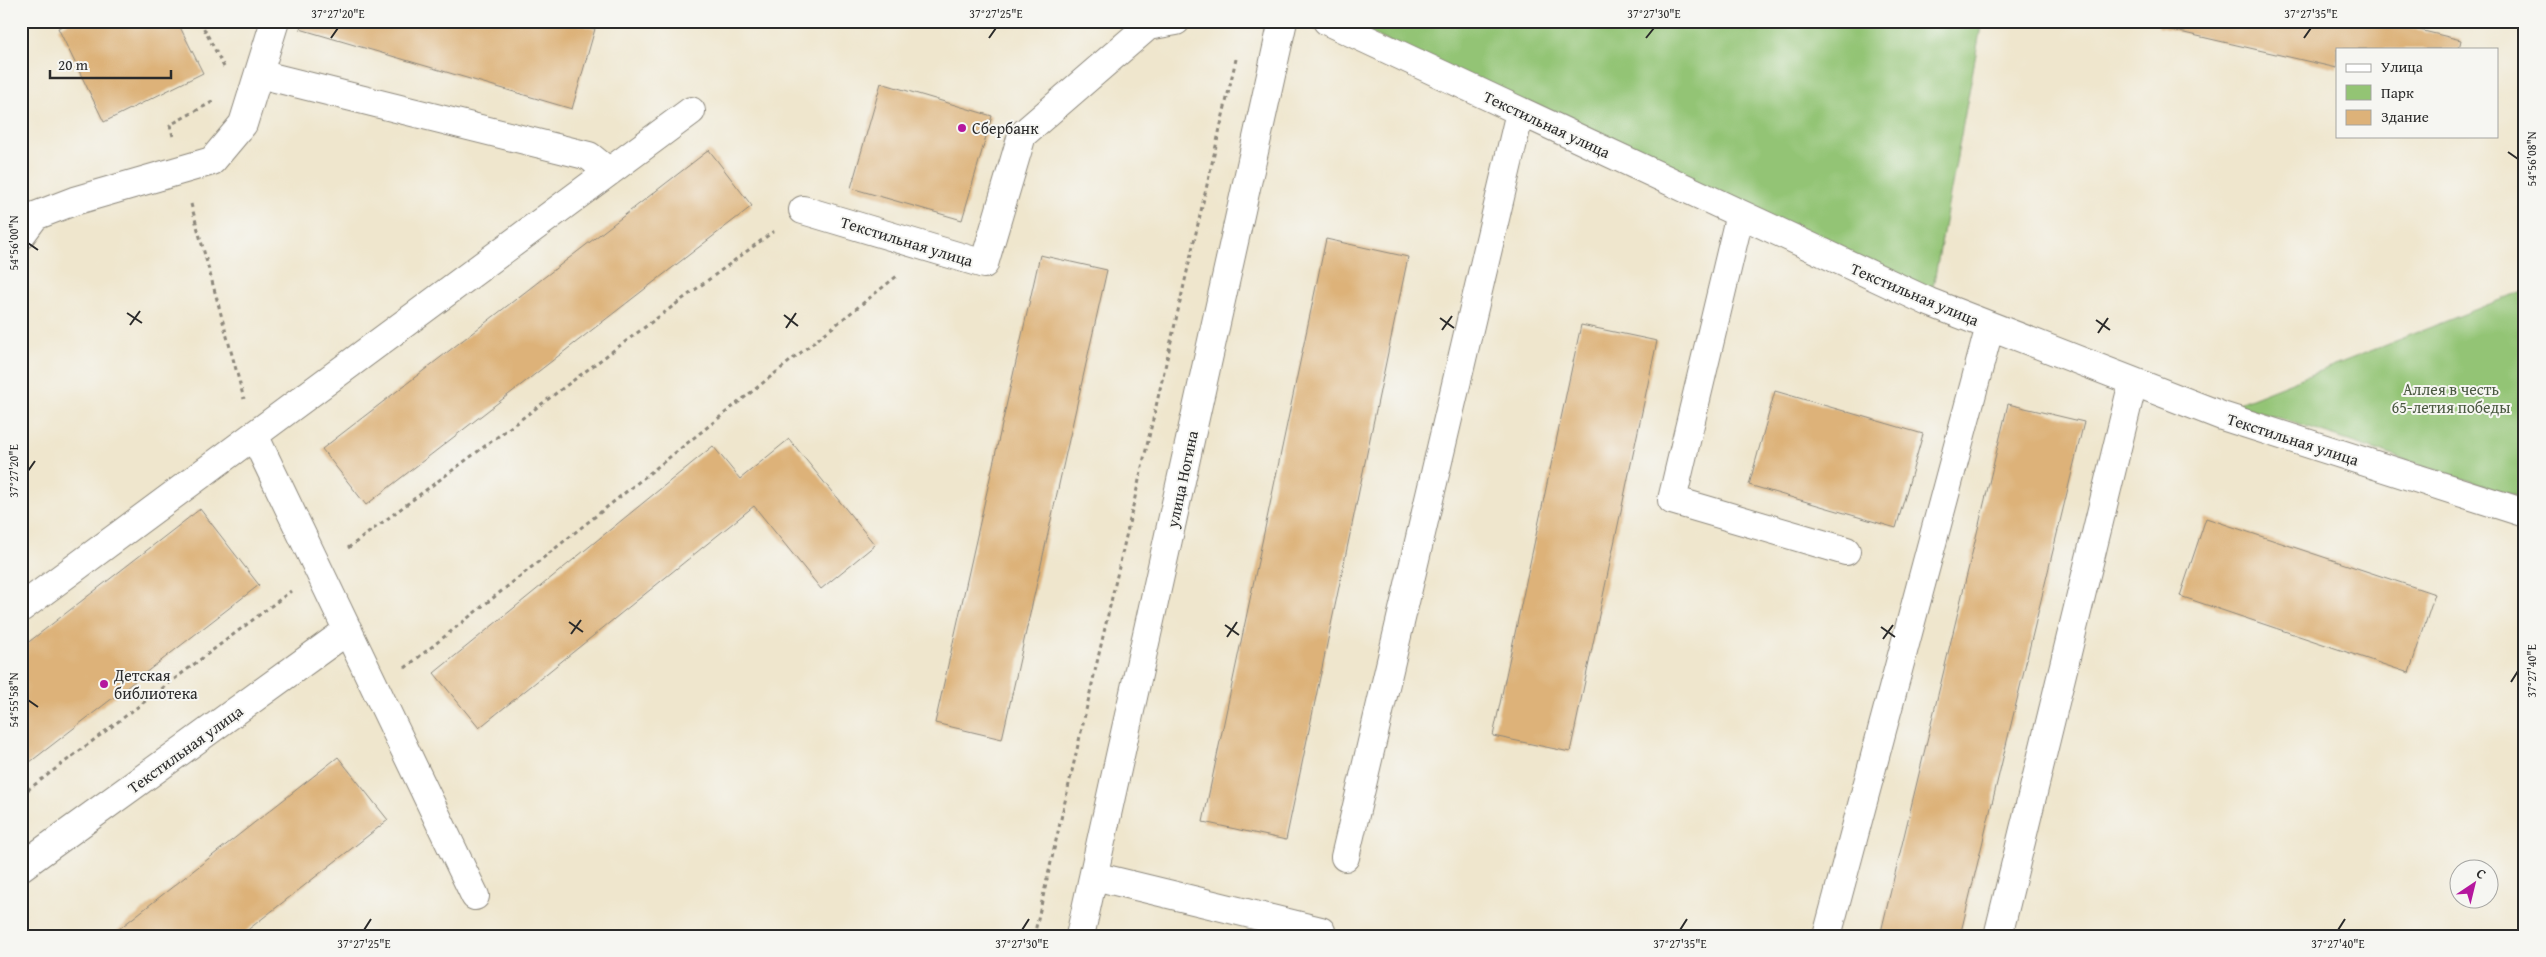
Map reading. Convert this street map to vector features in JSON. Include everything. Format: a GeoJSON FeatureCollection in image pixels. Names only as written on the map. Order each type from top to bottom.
{"type":"FeatureCollection","features":[{"type":"Feature","properties":{"kind":"street"},"geometry":{"type":"LineString","coordinates":[[21,235],[35,216],[74,201],[212,161],[243,124],[275,21]]}},
{"type":"Feature","properties":{"kind":"street","name":"Текстильная улица"},"geometry":{"type":"LineString","coordinates":[[803,210],[984,264],[1022,135],[1148,26],[1176,21]]}},
{"type":"Feature","properties":{"kind":"street","name":"улица Ногина"},"geometry":{"type":"LineString","coordinates":[[1080,936],[1283,21]]}},
{"type":"Feature","properties":{"kind":"street","name":"Текстильная улица"},"geometry":{"type":"LineString","coordinates":[[1327,21],[1917,297],[2222,416],[2525,513]]}},
{"type":"Feature","properties":{"kind":"street"},"geometry":{"type":"LineString","coordinates":[[258,74],[589,156],[609,172]]}},
{"type":"Feature","properties":{"kind":"street"},"geometry":{"type":"LineString","coordinates":[[21,608],[691,111]]}},
{"type":"Feature","properties":{"kind":"street"},"geometry":{"type":"LineString","coordinates":[[1345,857],[1520,112]]}},
{"type":"Feature","properties":{"kind":"street"},"geometry":{"type":"LineString","coordinates":[[1740,214],[1672,500],[1846,551]]}},
{"type":"Feature","properties":{"kind":"street"},"geometry":{"type":"LineString","coordinates":[[1827,936],[1990,326]]}},
{"type":"Feature","properties":{"kind":"street"},"geometry":{"type":"LineString","coordinates":[[1998,936],[2133,382]]}},
{"type":"Feature","properties":{"kind":"street"},"geometry":{"type":"LineString","coordinates":[[254,435],[475,896]]}},
{"type":"Feature","properties":{"kind":"street","name":"Текстильная улица"},"geometry":{"type":"LineString","coordinates":[[21,868],[348,630]]}},
{"type":"Feature","properties":{"kind":"street"},"geometry":{"type":"LineString","coordinates":[[1094,876],[1322,931],[1320,936]]}},
{"type":"Feature","properties":{"kind":"path"},"geometry":{"type":"LineString","coordinates":[[200,21],[226,72]]}},
{"type":"Feature","properties":{"kind":"path"},"geometry":{"type":"LineString","coordinates":[[1034,936],[1236,59]]}},
{"type":"Feature","properties":{"kind":"path"},"geometry":{"type":"LineString","coordinates":[[219,98],[170,125],[254,435]]}},
{"type":"Feature","properties":{"kind":"path"},"geometry":{"type":"LineString","coordinates":[[21,795],[803,210]]}},
{"type":"Feature","properties":{"kind":"path"},"geometry":{"type":"LineString","coordinates":[[377,690],[932,248]]}},
{"type":"Feature","properties":{"kind":"green space"},"geometry":{"type":"Polygon","coordinates":[[[1345,21],[1982,21],[1931,298],[1345,21]]]}},
{"type":"Feature","properties":{"kind":"green space","name":"Аллея в честь 65-летия победы"},"geometry":{"type":"Polygon","coordinates":[[[2525,290],[2525,499],[2236,404],[2525,290]]]}},
{"type":"Feature","properties":{"kind":"building"},"geometry":{"type":"Polygon","coordinates":[[[72,21],[177,21],[203,73],[104,122],[58,28],[72,21]]]}},
{"type":"Feature","properties":{"kind":"building"},"geometry":{"type":"Polygon","coordinates":[[[302,21],[567,21],[595,29],[572,109],[300,29],[302,21]]]}},
{"type":"Feature","properties":{"kind":"building"},"geometry":{"type":"Polygon","coordinates":[[[2159,21],[2382,21],[2461,40],[2459,48],[2336,48],[2336,68],[2158,27],[2159,21]]]}},
{"type":"Feature","properties":{"kind":"building"},"geometry":{"type":"Polygon","coordinates":[[[881,83],[992,116],[962,220],[851,188],[881,83]]]}},
{"type":"Feature","properties":{"kind":"building"},"geometry":{"type":"Polygon","coordinates":[[[709,150],[752,206],[366,505],[322,449],[709,150]]]}},
{"type":"Feature","properties":{"kind":"building"},"geometry":{"type":"Polygon","coordinates":[[[1326,239],[1408,257],[1286,840],[1203,822],[1326,239]]]}},
{"type":"Feature","properties":{"kind":"building"},"geometry":{"type":"Polygon","coordinates":[[[1040,255],[1107,270],[1002,739],[935,723],[1040,255]]]}},
{"type":"Feature","properties":{"kind":"building"},"geometry":{"type":"Polygon","coordinates":[[[1581,325],[1657,341],[1570,752],[1493,736],[1581,325]]]}},
{"type":"Feature","properties":{"kind":"building"},"geometry":{"type":"Polygon","coordinates":[[[1775,391],[1923,434],[1896,528],[1749,485],[1775,391]]]}},
{"type":"Feature","properties":{"kind":"building"},"geometry":{"type":"Polygon","coordinates":[[[2008,404],[2084,422],[1960,936],[1880,936],[2008,404]]]}},
{"type":"Feature","properties":{"kind":"building"},"geometry":{"type":"Polygon","coordinates":[[[789,439],[875,545],[821,589],[754,506],[479,728],[434,673],[713,446],[740,479],[789,439]]]}},
{"type":"Feature","properties":{"kind":"building"},"geometry":{"type":"Polygon","coordinates":[[[200,509],[259,585],[21,769],[21,648],[200,509]]]}},
{"type":"Feature","properties":{"kind":"building"},"geometry":{"type":"Polygon","coordinates":[[[2206,518],[2435,594],[2409,673],[2180,596],[2206,518]]]}},
{"type":"Feature","properties":{"kind":"building"},"geometry":{"type":"Polygon","coordinates":[[[338,757],[388,820],[240,936],[110,936],[338,757]]]}},
{"type":"Feature","properties":{"kind":"place","name":"Сбербанк"},"geometry":{"type":"Point","coordinates":[962,128]}},
{"type":"Feature","properties":{"kind":"place","name":"Детская библиотека"},"geometry":{"type":"Point","coordinates":[104,684]}}]}
